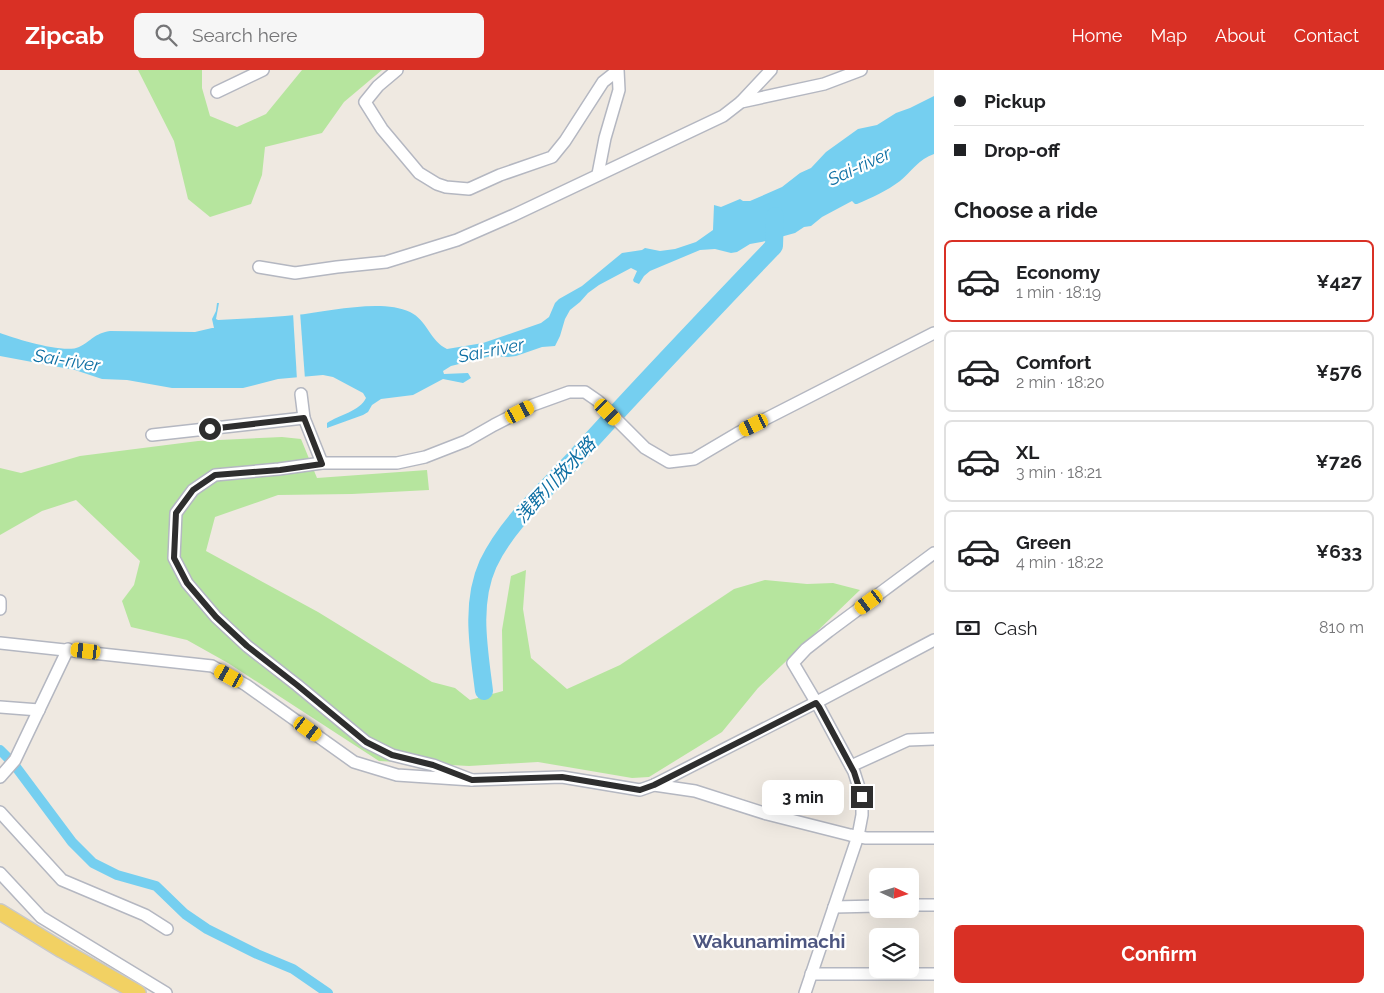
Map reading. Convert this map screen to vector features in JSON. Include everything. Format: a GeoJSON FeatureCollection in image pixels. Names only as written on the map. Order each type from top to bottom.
{"type":"FeatureCollection","features":[{"type":"Feature","properties":{"kind":"main road"},"geometry":{"type":"LineString","coordinates":[[0,912],[138,993]]}},
{"type":"Feature","properties":{"kind":"street"},"geometry":{"type":"LineString","coordinates":[[217,92],[251,73],[263,70]]}},
{"type":"Feature","properties":{"kind":"street"},"geometry":{"type":"LineString","coordinates":[[396,70],[378,86],[366,102],[382,128],[419,173],[446,187],[469,189],[500,175],[552,158],[566,141],[603,82],[618,70]]}},
{"type":"Feature","properties":{"kind":"street"},"geometry":{"type":"LineString","coordinates":[[598,174],[605,138],[619,90],[618,70]]}},
{"type":"Feature","properties":{"kind":"street"},"geometry":{"type":"LineString","coordinates":[[260,267],[295,273],[386,262],[457,240],[723,116],[741,102],[771,70]]}},
{"type":"Feature","properties":{"kind":"street"},"geometry":{"type":"LineString","coordinates":[[741,102],[824,84],[861,70]]}},
{"type":"Feature","properties":{"kind":"street"},"geometry":{"type":"LineString","coordinates":[[472,780],[433,765],[392,755],[366,742],[247,646],[216,617],[187,583],[174,558],[176,513],[193,490],[215,475],[280,470],[322,464],[397,463],[425,457],[466,441],[533,405],[569,392],[585,392],[598,401],[645,448],[670,462],[694,459],[738,433],[934,333]]}},
{"type":"Feature","properties":{"kind":"street"},"geometry":{"type":"LineString","coordinates":[[302,394],[304,418],[322,464]]}},
{"type":"Feature","properties":{"kind":"street"},"geometry":{"type":"LineString","coordinates":[[152,435],[304,418]]}},
{"type":"Feature","properties":{"kind":"street"},"geometry":{"type":"LineString","coordinates":[[805,993],[858,836],[862,815],[862,797],[851,766],[793,663],[806,649],[829,631],[934,553]]}},
{"type":"Feature","properties":{"kind":"street"},"geometry":{"type":"LineString","coordinates":[[0,602],[0,609]]}},
{"type":"Feature","properties":{"kind":"street"},"geometry":{"type":"LineString","coordinates":[[0,643],[212,666],[246,685],[354,762],[397,775],[472,780],[562,777],[640,790],[654,785],[816,703],[934,640]]}},
{"type":"Feature","properties":{"kind":"street"},"geometry":{"type":"LineString","coordinates":[[0,777],[15,760],[68,649]]}},
{"type":"Feature","properties":{"kind":"street"},"geometry":{"type":"LineString","coordinates":[[0,707],[39,710]]}},
{"type":"Feature","properties":{"kind":"street"},"geometry":{"type":"LineString","coordinates":[[851,766],[908,740],[934,739]]}},
{"type":"Feature","properties":{"kind":"street"},"geometry":{"type":"LineString","coordinates":[[654,785],[695,791],[767,814],[866,838],[934,838]]}},
{"type":"Feature","properties":{"kind":"street"},"geometry":{"type":"LineString","coordinates":[[0,812],[62,880],[145,915],[166,929]]}},
{"type":"Feature","properties":{"kind":"street"},"geometry":{"type":"LineString","coordinates":[[0,874],[41,917],[166,993]]}},
{"type":"Feature","properties":{"kind":"street"},"geometry":{"type":"LineString","coordinates":[[919,906],[934,905]]}},
{"type":"Feature","properties":{"kind":"street"},"geometry":{"type":"LineString","coordinates":[[834,907],[869,906]]}},
{"type":"Feature","properties":{"kind":"street"},"geometry":{"type":"LineString","coordinates":[[811,974],[934,974]]}},
{"type":"Feature","properties":{"kind":"green space"},"geometry":{"type":"Polygon","coordinates":[[[138,70],[202,70],[202,88],[210,116],[237,127],[266,114],[302,70],[382,70],[344,102],[322,133],[265,147],[262,175],[251,204],[210,217],[188,199],[174,141],[138,70]]]}},
{"type":"Feature","properties":{"kind":"green space"},"geometry":{"type":"Polygon","coordinates":[[[282,437],[301,439],[317,478],[427,470],[429,490],[278,495],[215,517],[206,551],[318,612],[432,682],[455,688],[470,700],[503,691],[502,630],[511,576],[526,570],[523,609],[531,658],[567,689],[620,665],[734,589],[765,580],[807,584],[833,583],[860,590],[758,688],[722,732],[649,777],[632,778],[538,762],[469,766],[379,761],[228,663],[187,640],[131,627],[122,601],[134,585],[140,561],[76,500],[42,511],[0,535],[0,468],[21,473],[80,456],[198,441],[282,437]]]}},
{"type":"Feature","properties":{"kind":"water","name":"Sai-river"},"geometry":{"type":"Polygon","coordinates":[[[934,96],[934,154],[924,159],[900,181],[884,191],[857,204],[852,201],[822,217],[811,226],[804,227],[795,233],[750,244],[737,252],[731,253],[715,249],[700,250],[650,271],[639,284],[633,280],[637,271],[631,268],[599,285],[570,310],[555,346],[542,347],[516,356],[491,356],[451,366],[443,371],[444,374],[468,373],[471,378],[463,383],[443,379],[413,395],[381,399],[363,415],[327,428],[327,423],[354,410],[366,398],[363,393],[333,377],[323,375],[278,379],[243,388],[172,388],[127,380],[102,379],[75,370],[0,356],[0,333],[40,345],[72,349],[79,347],[100,334],[110,331],[195,332],[214,328],[212,319],[217,303],[219,303],[216,319],[218,320],[286,316],[369,306],[398,308],[410,312],[421,320],[436,341],[447,349],[483,343],[541,323],[549,317],[555,303],[559,299],[582,286],[622,253],[645,248],[660,251],[675,249],[696,242],[713,230],[714,205],[721,207],[740,199],[750,201],[782,187],[800,173],[811,168],[826,152],[858,129],[877,125],[896,113],[934,96]]]}},
{"type":"Feature","properties":{"kind":"pier"},"geometry":{"type":"Polygon","coordinates":[[[300,312],[305,379],[297,380],[293,313],[300,312]]]}},
{"type":"Feature","properties":{"kind":"waterway","name":"浅野川放水路"},"geometry":{"type":"LineString","coordinates":[[484,691],[477,627],[479,595],[482,579],[496,549],[528,507],[774,246],[775,216]]}},
{"type":"Feature","properties":{"kind":"waterway"},"geometry":{"type":"LineString","coordinates":[[0,750],[11,761]]}},
{"type":"Feature","properties":{"kind":"waterway"},"geometry":{"type":"LineString","coordinates":[[16,767],[72,842],[93,863],[117,875],[156,886],[185,914],[207,929],[257,954],[293,969],[328,993]]}},
{"type":"Feature","properties":{"kind":"district","name":"Wakunamimachi"},"geometry":{"type":"Point","coordinates":[769,941]}},
{"type":"Feature","properties":{"kind":"route"},"geometry":{"type":"LineString","coordinates":[[210,429],[304,418],[322,464],[280,470],[215,475],[193,490],[176,513],[174,558],[187,583],[216,617],[273,668],[297,685],[366,742],[392,755],[433,765],[472,780],[562,777],[640,790],[654,785],[816,703],[854,772],[862,797]]}}]}
